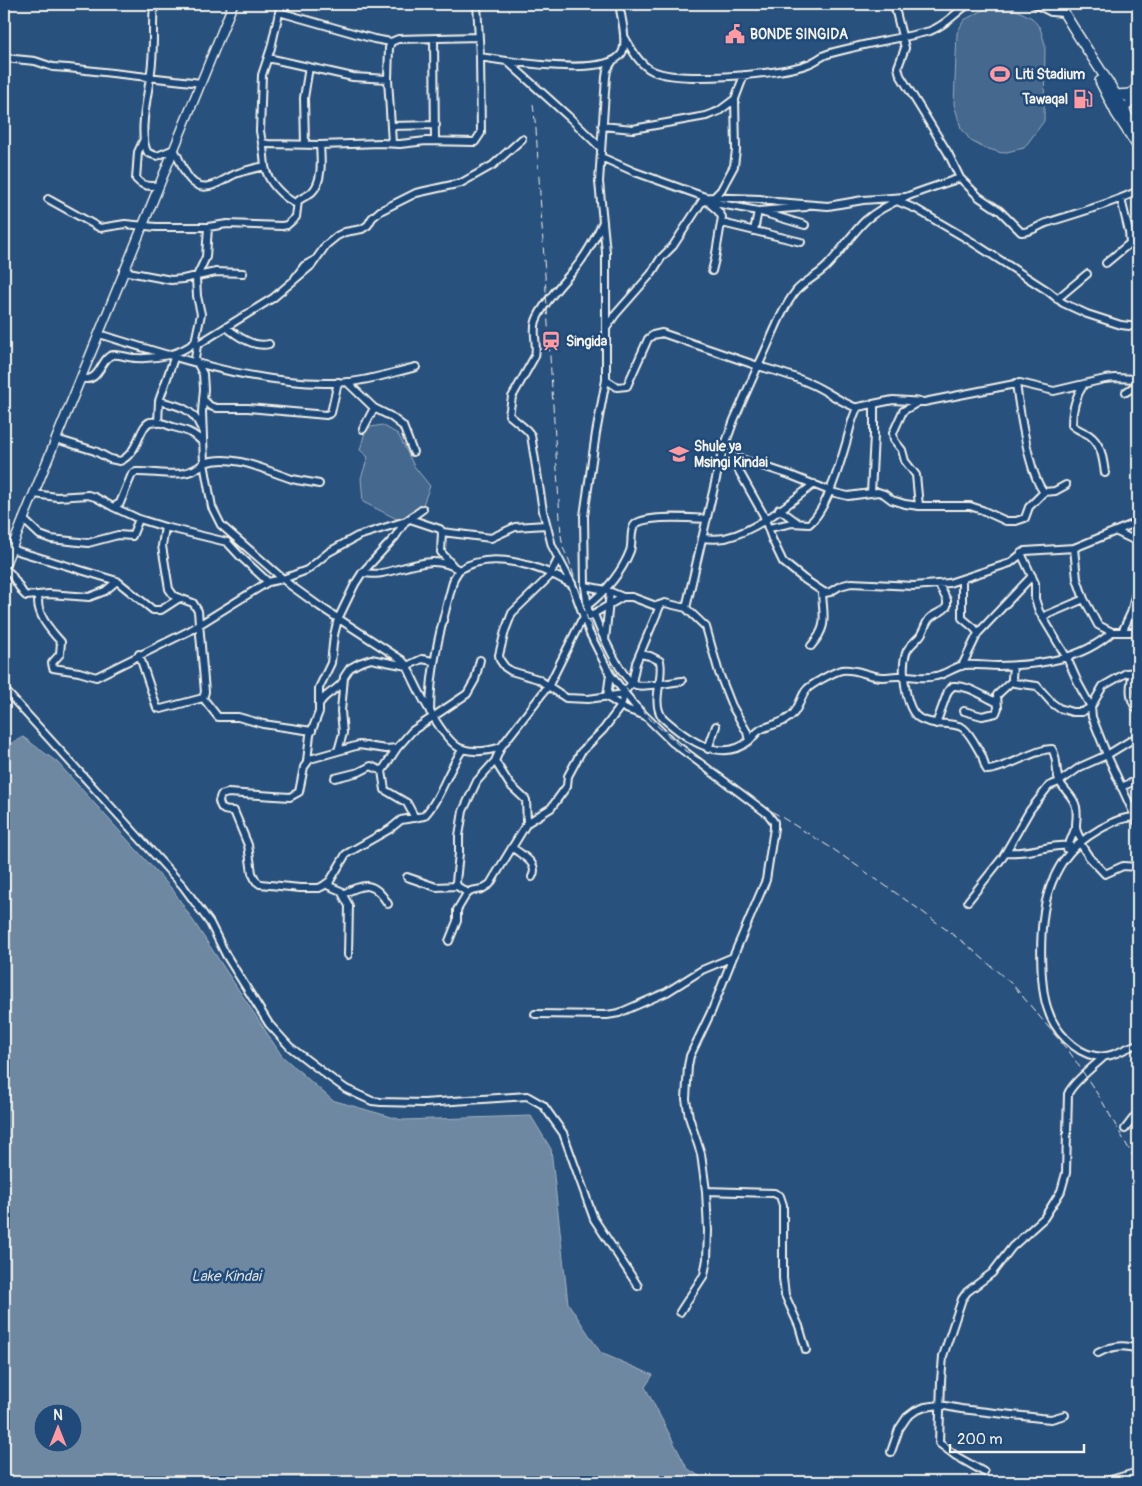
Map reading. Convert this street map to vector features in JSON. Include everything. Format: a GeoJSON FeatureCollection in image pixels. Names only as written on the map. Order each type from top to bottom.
{"type":"FeatureCollection","features":[{"type":"Feature","properties":{"kind":"highway"},"geometry":{"type":"LineString","coordinates":[[1059,4],[1138,138]]}},
{"type":"Feature","properties":{"kind":"highway"},"geometry":{"type":"LineString","coordinates":[[1118,103],[1134,94]]}},
{"type":"Feature","properties":{"kind":"highway"},"geometry":{"type":"LineString","coordinates":[[1118,103],[1138,146]]}},
{"type":"Feature","properties":{"kind":"main road"},"geometry":{"type":"LineString","coordinates":[[4,567],[233,4]]}},
{"type":"Feature","properties":{"kind":"main road"},"geometry":{"type":"LineString","coordinates":[[1118,103],[1134,94],[1138,86]]}},
{"type":"Feature","properties":{"kind":"street"},"geometry":{"type":"LineString","coordinates":[[154,4],[153,50],[147,92],[144,139],[146,150],[152,156],[157,156],[174,149],[189,178],[198,185],[215,185],[238,172],[265,166]]}},
{"type":"Feature","properties":{"kind":"street"},"geometry":{"type":"LineString","coordinates":[[281,4],[262,75],[260,130],[265,155],[265,166],[269,176],[278,190],[289,200],[297,204]]}},
{"type":"Feature","properties":{"kind":"street"},"geometry":{"type":"LineString","coordinates":[[262,143],[320,145],[406,144],[435,141],[474,142],[481,133],[477,4]]}},
{"type":"Feature","properties":{"kind":"street"},"geometry":{"type":"LineString","coordinates":[[619,4],[624,36],[622,54],[612,62],[607,73],[600,147],[599,189],[606,252],[606,380],[584,516],[587,606],[597,649],[610,674],[624,694],[672,742],[768,814],[774,822],[774,834],[766,880],[712,1010],[690,1056],[686,1099],[689,1117],[701,1154],[706,1191],[708,1231],[706,1268],[699,1283],[680,1312]]}},
{"type":"Feature","properties":{"kind":"street"},"geometry":{"type":"LineString","coordinates":[[894,4],[904,48],[898,67],[900,75],[948,153],[960,178],[1023,233],[1121,199],[1138,191]]}},
{"type":"Feature","properties":{"kind":"street"},"geometry":{"type":"LineString","coordinates":[[624,36],[642,64],[650,71],[690,77],[744,75],[786,70],[808,64],[825,55],[850,48],[903,38],[941,27],[968,4]]}},
{"type":"Feature","properties":{"kind":"street"},"geometry":{"type":"LineString","coordinates":[[1035,4],[1051,12],[1064,13]]}},
{"type":"Feature","properties":{"kind":"street"},"geometry":{"type":"LineString","coordinates":[[279,12],[374,39],[391,42],[398,39],[478,37]]}},
{"type":"Feature","properties":{"kind":"street"},"geometry":{"type":"LineString","coordinates":[[434,39],[435,141]]}},
{"type":"Feature","properties":{"kind":"street"},"geometry":{"type":"LineString","coordinates":[[391,42],[389,48],[388,79],[392,143]]}},
{"type":"Feature","properties":{"kind":"street"},"geometry":{"type":"LineString","coordinates":[[480,57],[534,65],[568,66],[612,62]]}},
{"type":"Feature","properties":{"kind":"street"},"geometry":{"type":"LineString","coordinates":[[4,58],[36,61],[68,68],[202,83]]}},
{"type":"Feature","properties":{"kind":"street"},"geometry":{"type":"LineString","coordinates":[[268,58],[361,78],[388,79]]}},
{"type":"Feature","properties":{"kind":"street"},"geometry":{"type":"LineString","coordinates":[[507,61],[600,147]]}},
{"type":"Feature","properties":{"kind":"street"},"geometry":{"type":"LineString","coordinates":[[304,144],[304,98],[309,67]]}},
{"type":"Feature","properties":{"kind":"street"},"geometry":{"type":"LineString","coordinates":[[607,327],[615,315],[651,274],[661,258],[673,246],[706,200],[715,196],[721,190],[734,166],[736,150],[735,99],[744,75]]}},
{"type":"Feature","properties":{"kind":"street"},"geometry":{"type":"LineString","coordinates":[[602,126],[633,128],[706,116],[719,111],[735,99]]}},
{"type":"Feature","properties":{"kind":"street"},"geometry":{"type":"LineString","coordinates":[[391,126],[436,125]]}},
{"type":"Feature","properties":{"kind":"street"},"geometry":{"type":"LineString","coordinates":[[144,139],[138,152],[136,179],[147,186],[159,186]]}},
{"type":"Feature","properties":{"kind":"street"},"geometry":{"type":"LineString","coordinates":[[501,747],[480,751],[463,749],[455,745],[431,714],[407,666],[395,655],[338,619],[283,579],[221,525],[212,508],[204,463],[203,374],[196,363],[194,355],[197,345],[263,305],[312,266],[326,245],[336,236],[362,229],[380,211],[416,194],[461,183],[493,165],[522,139]]}},
{"type":"Feature","properties":{"kind":"street"},"geometry":{"type":"LineString","coordinates":[[48,199],[100,228],[118,224],[156,227],[232,224],[282,226],[287,225],[296,217],[297,204],[300,199],[311,193],[317,185],[321,159],[320,145]]}},
{"type":"Feature","properties":{"kind":"street"},"geometry":{"type":"LineString","coordinates":[[601,157],[706,200],[758,211],[805,225]]}},
{"type":"Feature","properties":{"kind":"street"},"geometry":{"type":"LineString","coordinates":[[686,608],[707,518],[734,420],[782,315],[796,291],[820,273],[867,219],[908,197],[960,178]]}},
{"type":"Feature","properties":{"kind":"street"},"geometry":{"type":"LineString","coordinates":[[715,196],[828,206],[863,200],[908,197]]}},
{"type":"Feature","properties":{"kind":"street"},"geometry":{"type":"LineString","coordinates":[[1106,263],[1130,243],[1130,232],[1121,199]]}},
{"type":"Feature","properties":{"kind":"street"},"geometry":{"type":"LineString","coordinates":[[706,200],[720,213],[722,223],[712,271]]}},
{"type":"Feature","properties":{"kind":"street"},"geometry":{"type":"LineString","coordinates":[[899,202],[916,209],[969,240],[1048,291],[1057,300],[1087,314],[1121,325],[1138,327]]}},
{"type":"Feature","properties":{"kind":"street"},"geometry":{"type":"LineString","coordinates":[[758,211],[797,209],[817,205]]}},
{"type":"Feature","properties":{"kind":"street"},"geometry":{"type":"LineString","coordinates":[[754,231],[758,211]]}},
{"type":"Feature","properties":{"kind":"street"},"geometry":{"type":"LineString","coordinates":[[603,222],[595,239],[574,271],[566,277],[538,317],[534,333],[535,356],[512,397],[509,415],[528,430],[531,435],[546,525],[552,546],[589,616],[605,640],[618,665],[632,683],[639,686],[682,681]]}},
{"type":"Feature","properties":{"kind":"street"},"geometry":{"type":"LineString","coordinates":[[722,223],[801,242]]}},
{"type":"Feature","properties":{"kind":"street"},"geometry":{"type":"LineString","coordinates":[[81,378],[88,379],[92,377],[102,368],[108,356],[112,354],[143,358],[165,355],[186,349],[195,342],[201,314],[197,296],[197,275],[206,257],[208,226]]}},
{"type":"Feature","properties":{"kind":"street"},"geometry":{"type":"LineString","coordinates":[[124,272],[172,280],[216,272],[243,274]]}},
{"type":"Feature","properties":{"kind":"street"},"geometry":{"type":"LineString","coordinates":[[1057,300],[1087,274]]}},
{"type":"Feature","properties":{"kind":"street"},"geometry":{"type":"LineString","coordinates":[[226,328],[240,337],[259,345],[269,344]]}},
{"type":"Feature","properties":{"kind":"street"},"geometry":{"type":"LineString","coordinates":[[606,380],[617,386],[627,386],[648,339],[653,335],[662,333],[798,378],[857,408],[898,400],[918,402],[1016,384],[1026,384],[1051,391],[1115,378],[1138,379]]}},
{"type":"Feature","properties":{"kind":"street"},"geometry":{"type":"LineString","coordinates":[[99,334],[174,358],[284,380],[347,382],[416,367]]}},
{"type":"Feature","properties":{"kind":"street"},"geometry":{"type":"LineString","coordinates":[[158,423],[159,400],[174,358]]}},
{"type":"Feature","properties":{"kind":"street"},"geometry":{"type":"LineString","coordinates":[[203,400],[216,408],[248,408],[326,415],[331,413],[333,408],[338,382]]}},
{"type":"Feature","properties":{"kind":"street"},"geometry":{"type":"LineString","coordinates":[[347,382],[374,408],[390,416],[403,426],[413,452]]}},
{"type":"Feature","properties":{"kind":"street"},"geometry":{"type":"LineString","coordinates":[[1016,384],[1028,449],[1036,476],[1044,492]]}},
{"type":"Feature","properties":{"kind":"street"},"geometry":{"type":"LineString","coordinates":[[1084,384],[1074,404],[1072,425],[1092,437],[1096,442],[1101,452],[1105,473]]}},
{"type":"Feature","properties":{"kind":"street"},"geometry":{"type":"LineString","coordinates":[[1126,392],[1138,384]]}},
{"type":"Feature","properties":{"kind":"street"},"geometry":{"type":"LineString","coordinates":[[159,400],[191,412],[196,416],[203,433]]}},
{"type":"Feature","properties":{"kind":"street"},"geometry":{"type":"LineString","coordinates":[[918,402],[903,411],[893,433],[894,440],[902,450],[905,461],[916,476],[919,506]]}},
{"type":"Feature","properties":{"kind":"street"},"geometry":{"type":"LineString","coordinates":[[871,493],[874,405]]}},
{"type":"Feature","properties":{"kind":"street"},"geometry":{"type":"LineString","coordinates":[[363,429],[374,408]]}},
{"type":"Feature","properties":{"kind":"street"},"geometry":{"type":"LineString","coordinates":[[769,528],[783,524],[805,524],[813,521],[830,489],[843,455],[857,408]]}},
{"type":"Feature","properties":{"kind":"street"},"geometry":{"type":"LineString","coordinates":[[56,439],[120,461],[131,453],[146,425],[150,422],[189,432],[203,443]]}},
{"type":"Feature","properties":{"kind":"street"},"geometry":{"type":"LineString","coordinates":[[726,453],[830,489],[835,493],[851,496],[882,493],[896,502],[919,506],[970,506],[1006,521],[1016,521],[1025,518],[1029,507],[1044,492],[1055,491],[1066,485]]}},
{"type":"Feature","properties":{"kind":"street"},"geometry":{"type":"LineString","coordinates":[[726,453],[766,520],[778,554],[783,562],[822,592],[830,592],[840,586],[851,583],[906,586],[939,585],[962,580],[1014,561],[1021,553],[1030,550],[1074,548],[1138,522]]}},
{"type":"Feature","properties":{"kind":"street"},"geometry":{"type":"LineString","coordinates":[[113,507],[120,503],[132,474],[136,472],[173,474],[195,469],[204,463],[224,459],[293,479],[319,484]]}},
{"type":"Feature","properties":{"kind":"street"},"geometry":{"type":"LineString","coordinates":[[702,538],[725,538],[766,520],[814,484]]}},
{"type":"Feature","properties":{"kind":"street"},"geometry":{"type":"LineString","coordinates":[[34,494],[94,497],[139,519],[227,542],[268,582]]}},
{"type":"Feature","properties":{"kind":"street"},"geometry":{"type":"LineString","coordinates":[[423,509],[408,520],[362,573],[338,619],[331,662],[319,688],[317,718],[312,731],[308,761],[304,767],[301,788],[295,795],[286,798],[228,793],[221,795],[220,806],[224,811],[234,811],[236,813],[238,823],[248,845],[252,873],[256,881],[260,884],[319,888],[330,881],[346,854],[390,829],[401,820],[422,817],[428,812],[463,749]]}},
{"type":"Feature","properties":{"kind":"street"},"geometry":{"type":"LineString","coordinates":[[779,509],[789,514],[798,523]]}},
{"type":"Feature","properties":{"kind":"street"},"geometry":{"type":"LineString","coordinates":[[783,524],[789,514]]}},
{"type":"Feature","properties":{"kind":"street"},"geometry":{"type":"LineString","coordinates":[[587,606],[608,591],[625,563],[631,548],[632,527],[635,524],[650,519],[662,518],[707,518]]}},
{"type":"Feature","properties":{"kind":"street"},"geometry":{"type":"LineString","coordinates":[[23,519],[45,538],[88,543],[118,535],[132,536],[139,519]]}},
{"type":"Feature","properties":{"kind":"street"},"geometry":{"type":"LineString","coordinates":[[39,595],[37,603],[41,614],[54,636],[61,642],[60,654],[52,663],[53,668],[96,677],[200,624],[268,582],[283,579],[306,570],[329,552],[358,536],[408,520],[438,528],[442,532],[491,538],[516,527],[546,525]]}},
{"type":"Feature","properties":{"kind":"street"},"geometry":{"type":"LineString","coordinates":[[165,527],[162,546],[169,589],[174,596],[196,606],[200,624],[205,692],[203,698]]}},
{"type":"Feature","properties":{"kind":"street"},"geometry":{"type":"LineString","coordinates":[[442,532],[440,552],[456,569]]}},
{"type":"Feature","properties":{"kind":"street"},"geometry":{"type":"LineString","coordinates":[[1116,532],[1138,542]]}},
{"type":"Feature","properties":{"kind":"street"},"geometry":{"type":"LineString","coordinates":[[1074,548],[1077,579],[1084,599],[1098,625],[1112,632],[1138,632]]}},
{"type":"Feature","properties":{"kind":"street"},"geometry":{"type":"LineString","coordinates":[[11,549],[117,581],[153,610],[161,610],[178,598]]}},
{"type":"Feature","properties":{"kind":"street"},"geometry":{"type":"LineString","coordinates":[[1021,553],[1036,586],[1035,599],[1042,616],[1067,658],[1091,707],[1092,717],[1107,755],[1137,821]]}},
{"type":"Feature","properties":{"kind":"street"},"geometry":{"type":"LineString","coordinates":[[558,559],[550,574],[512,613],[506,624],[499,656],[502,664],[511,671],[531,676],[549,685],[560,695],[573,699],[624,694]]}},
{"type":"Feature","properties":{"kind":"street"},"geometry":{"type":"LineString","coordinates":[[362,573],[382,574],[427,561],[440,563],[456,569],[467,565],[500,560],[533,567],[574,586]]}},
{"type":"Feature","properties":{"kind":"street"},"geometry":{"type":"LineString","coordinates":[[4,567],[11,574],[24,595],[89,597],[105,591],[117,581]]}},
{"type":"Feature","properties":{"kind":"street"},"geometry":{"type":"LineString","coordinates":[[431,714],[433,661],[456,569]]}},
{"type":"Feature","properties":{"kind":"street"},"geometry":{"type":"LineString","coordinates":[[962,666],[978,633],[1032,576]]}},
{"type":"Feature","properties":{"kind":"street"},"geometry":{"type":"LineString","coordinates":[[962,580],[962,618],[978,633]]}},
{"type":"Feature","properties":{"kind":"street"},"geometry":{"type":"LineString","coordinates":[[1122,632],[1131,613],[1138,584]]}},
{"type":"Feature","properties":{"kind":"street"},"geometry":{"type":"LineString","coordinates":[[939,585],[947,600],[947,606],[942,612],[930,618],[922,634],[906,653],[904,676],[908,700],[913,712],[925,721],[936,724],[957,725],[965,730],[982,757],[987,770],[1044,750],[1052,749],[1055,753],[1059,782],[1075,803],[1077,810],[1076,844],[1105,874],[1123,866],[1138,867]]}},
{"type":"Feature","properties":{"kind":"street"},"geometry":{"type":"LineString","coordinates":[[585,586],[624,597],[632,597],[650,605],[660,606],[665,603],[671,603],[686,608],[706,627],[719,673],[749,741]]}},
{"type":"Feature","properties":{"kind":"street"},"geometry":{"type":"LineString","coordinates":[[605,640],[609,606],[608,591]]}},
{"type":"Feature","properties":{"kind":"street"},"geometry":{"type":"LineString","coordinates":[[811,646],[823,628],[822,592]]}},
{"type":"Feature","properties":{"kind":"street"},"geometry":{"type":"LineString","coordinates":[[457,886],[459,836],[463,811],[478,782],[495,761],[501,747],[549,685],[576,631],[589,616],[624,597]]}},
{"type":"Feature","properties":{"kind":"street"},"geometry":{"type":"LineString","coordinates":[[1042,616],[1084,599]]}},
{"type":"Feature","properties":{"kind":"street"},"geometry":{"type":"LineString","coordinates":[[449,941],[457,921],[457,910],[468,893],[482,889],[490,884],[527,823],[550,808],[567,786],[568,776],[582,752],[603,730],[621,706],[624,694],[632,683],[636,663],[660,606]]}},
{"type":"Feature","properties":{"kind":"street"},"geometry":{"type":"LineString","coordinates":[[640,654],[660,661],[658,708],[662,717],[679,731],[708,749],[728,749],[749,741],[761,730],[790,718],[809,687],[839,670],[850,670],[875,677],[921,677],[935,676],[962,666],[1013,666],[1067,658],[1097,644],[1112,632]]}},
{"type":"Feature","properties":{"kind":"street"},"geometry":{"type":"LineString","coordinates":[[139,654],[157,708],[203,698]]}},
{"type":"Feature","properties":{"kind":"street"},"geometry":{"type":"LineString","coordinates":[[338,751],[344,733],[341,711],[344,681],[345,675],[350,668],[364,660],[375,659],[407,666],[422,659],[433,661]]}},
{"type":"Feature","properties":{"kind":"street"},"geometry":{"type":"LineString","coordinates":[[414,818],[407,803],[385,790],[382,772],[397,748],[412,731],[431,714],[467,694],[475,680],[480,660]]}},
{"type":"Feature","properties":{"kind":"street"},"geometry":{"type":"LineString","coordinates":[[964,711],[977,715],[989,715],[998,711],[997,695],[1012,681],[1013,666]]}},
{"type":"Feature","properties":{"kind":"street"},"geometry":{"type":"LineString","coordinates":[[1012,681],[1016,684],[1037,686],[1052,703],[1068,711],[1082,712],[1091,707],[1104,686],[1121,675],[1135,672]]}},
{"type":"Feature","properties":{"kind":"street"},"geometry":{"type":"LineString","coordinates":[[1135,672],[1130,683],[1134,705],[1138,710]]}},
{"type":"Feature","properties":{"kind":"street"},"geometry":{"type":"LineString","coordinates":[[607,697],[610,674]]}},
{"type":"Feature","properties":{"kind":"street"},"geometry":{"type":"LineString","coordinates":[[319,704],[324,697],[344,681]]}},
{"type":"Feature","properties":{"kind":"street"},"geometry":{"type":"LineString","coordinates":[[936,724],[948,690],[953,686],[974,691],[996,702]]}},
{"type":"Feature","properties":{"kind":"street"},"geometry":{"type":"LineString","coordinates":[[4,689],[183,886],[210,923],[226,955],[269,1024],[290,1047],[346,1089],[372,1101],[424,1103],[527,1096],[544,1105],[563,1133],[594,1219],[638,1286]]}},
{"type":"Feature","properties":{"kind":"street"},"geometry":{"type":"LineString","coordinates":[[607,697],[621,706],[644,716]]}},
{"type":"Feature","properties":{"kind":"street"},"geometry":{"type":"LineString","coordinates":[[203,698],[218,717],[238,717],[263,724],[312,731]]}},
{"type":"Feature","properties":{"kind":"street"},"geometry":{"type":"LineString","coordinates":[[708,749],[716,726]]}},
{"type":"Feature","properties":{"kind":"street"},"geometry":{"type":"LineString","coordinates":[[968,901],[1007,852],[1035,803],[1048,786],[1059,782],[1080,767],[1107,755],[1138,736]]}},
{"type":"Feature","properties":{"kind":"street"},"geometry":{"type":"LineString","coordinates":[[308,761],[359,745],[397,748]]}},
{"type":"Feature","properties":{"kind":"street"},"geometry":{"type":"LineString","coordinates":[[495,761],[510,785],[526,800],[527,823]]}},
{"type":"Feature","properties":{"kind":"street"},"geometry":{"type":"LineString","coordinates":[[335,778],[353,774],[371,766],[382,772]]}},
{"type":"Feature","properties":{"kind":"street"},"geometry":{"type":"LineString","coordinates":[[1121,787],[1138,780]]}},
{"type":"Feature","properties":{"kind":"street"},"geometry":{"type":"LineString","coordinates":[[1128,803],[1123,817],[1076,844],[1050,887],[1042,919],[1043,982],[1046,1006],[1054,1024],[1079,1051],[1097,1057],[1116,1054],[1138,1044]]}},
{"type":"Feature","properties":{"kind":"street"},"geometry":{"type":"LineString","coordinates":[[1123,817],[1137,821]]}},
{"type":"Feature","properties":{"kind":"street"},"geometry":{"type":"LineString","coordinates":[[1075,828],[1076,844]]}},
{"type":"Feature","properties":{"kind":"street"},"geometry":{"type":"LineString","coordinates":[[1007,852],[1020,853],[1054,846],[1076,844]]}},
{"type":"Feature","properties":{"kind":"street"},"geometry":{"type":"LineString","coordinates":[[512,847],[533,863],[535,872],[532,878]]}},
{"type":"Feature","properties":{"kind":"street"},"geometry":{"type":"LineString","coordinates":[[407,877],[436,887],[450,888],[457,886],[468,893]]}},
{"type":"Feature","properties":{"kind":"street"},"geometry":{"type":"LineString","coordinates":[[330,881],[331,887],[343,894],[350,909],[348,955]]}},
{"type":"Feature","properties":{"kind":"street"},"geometry":{"type":"LineString","coordinates":[[343,894],[358,887],[370,886],[381,893],[388,904]]}},
{"type":"Feature","properties":{"kind":"street"},"geometry":{"type":"LineString","coordinates":[[536,1014],[606,1015],[619,1013],[667,992],[702,970],[733,957]]}},
{"type":"Feature","properties":{"kind":"street"},"geometry":{"type":"LineString","coordinates":[[984,1472],[940,1445],[943,1356],[962,1299],[967,1292],[992,1274],[1012,1247],[1048,1212],[1062,1191],[1066,1173],[1068,1094],[1084,1074],[1105,1056]]}},
{"type":"Feature","properties":{"kind":"street"},"geometry":{"type":"LineString","coordinates":[[1124,1129],[1138,1112]]}},
{"type":"Feature","properties":{"kind":"street"},"geometry":{"type":"LineString","coordinates":[[706,1191],[774,1193],[778,1194],[782,1199],[785,1295],[799,1326],[806,1350]]}},
{"type":"Feature","properties":{"kind":"street"},"geometry":{"type":"LineString","coordinates":[[1098,1353],[1112,1347],[1123,1346],[1138,1350]]}},
{"type":"Feature","properties":{"kind":"street"},"geometry":{"type":"LineString","coordinates":[[891,1452],[907,1417],[920,1409],[940,1405],[1051,1419],[1065,1415]]}},
{"type":"Feature","properties":{"kind":"street"},"geometry":{"type":"LineString","coordinates":[[1104,1482],[1138,1472]]}},
{"type":"Feature","properties":{"kind":"shaded area","name":"Liti Stadium"},"geometry":{"type":"Polygon","coordinates":[[[991,6],[1009,6],[1032,18],[1040,28],[1045,44],[1044,121],[1024,148],[1002,153],[982,147],[971,141],[961,128],[954,104],[957,33],[964,20],[991,6]]]}},
{"type":"Feature","properties":{"kind":"shaded area"},"geometry":{"type":"Polygon","coordinates":[[[382,425],[398,434],[414,466],[430,486],[422,507],[399,520],[363,502],[361,478],[368,457],[360,450],[366,428],[382,425]]]}},
{"type":"Feature","properties":{"kind":"water","name":"Lake Kindai"},"geometry":{"type":"Polygon","coordinates":[[[23,737],[57,762],[173,890],[282,1056],[332,1100],[402,1120],[531,1116],[551,1149],[568,1303],[601,1353],[653,1375],[645,1387],[687,1468],[708,1482],[4,1482],[4,747],[23,737]]]}},
{"type":"Feature","properties":{"kind":"railway"},"geometry":{"type":"LineString","coordinates":[[533,104],[561,535],[563,548],[569,560],[590,627],[607,659],[629,693],[651,720],[683,749],[707,763],[770,810],[833,849],[920,910],[967,945],[1013,985],[1071,1054],[1102,1101],[1138,1165]]}},
{"type":"Feature","properties":{"kind":"place","name":"BONDE SINGIDA"},"geometry":{"type":"Point","coordinates":[735,34]}},
{"type":"Feature","properties":{"kind":"place","name":"Liti Stadium"},"geometry":{"type":"Point","coordinates":[1000,74]}},
{"type":"Feature","properties":{"kind":"place","name":"Tawaqal"},"geometry":{"type":"Point","coordinates":[1083,99]}},
{"type":"Feature","properties":{"kind":"place","name":"Singida"},"geometry":{"type":"Point","coordinates":[551,341]}},
{"type":"Feature","properties":{"kind":"place","name":"Shule ya Msingi Kindai"},"geometry":{"type":"Point","coordinates":[679,454]}}]}
